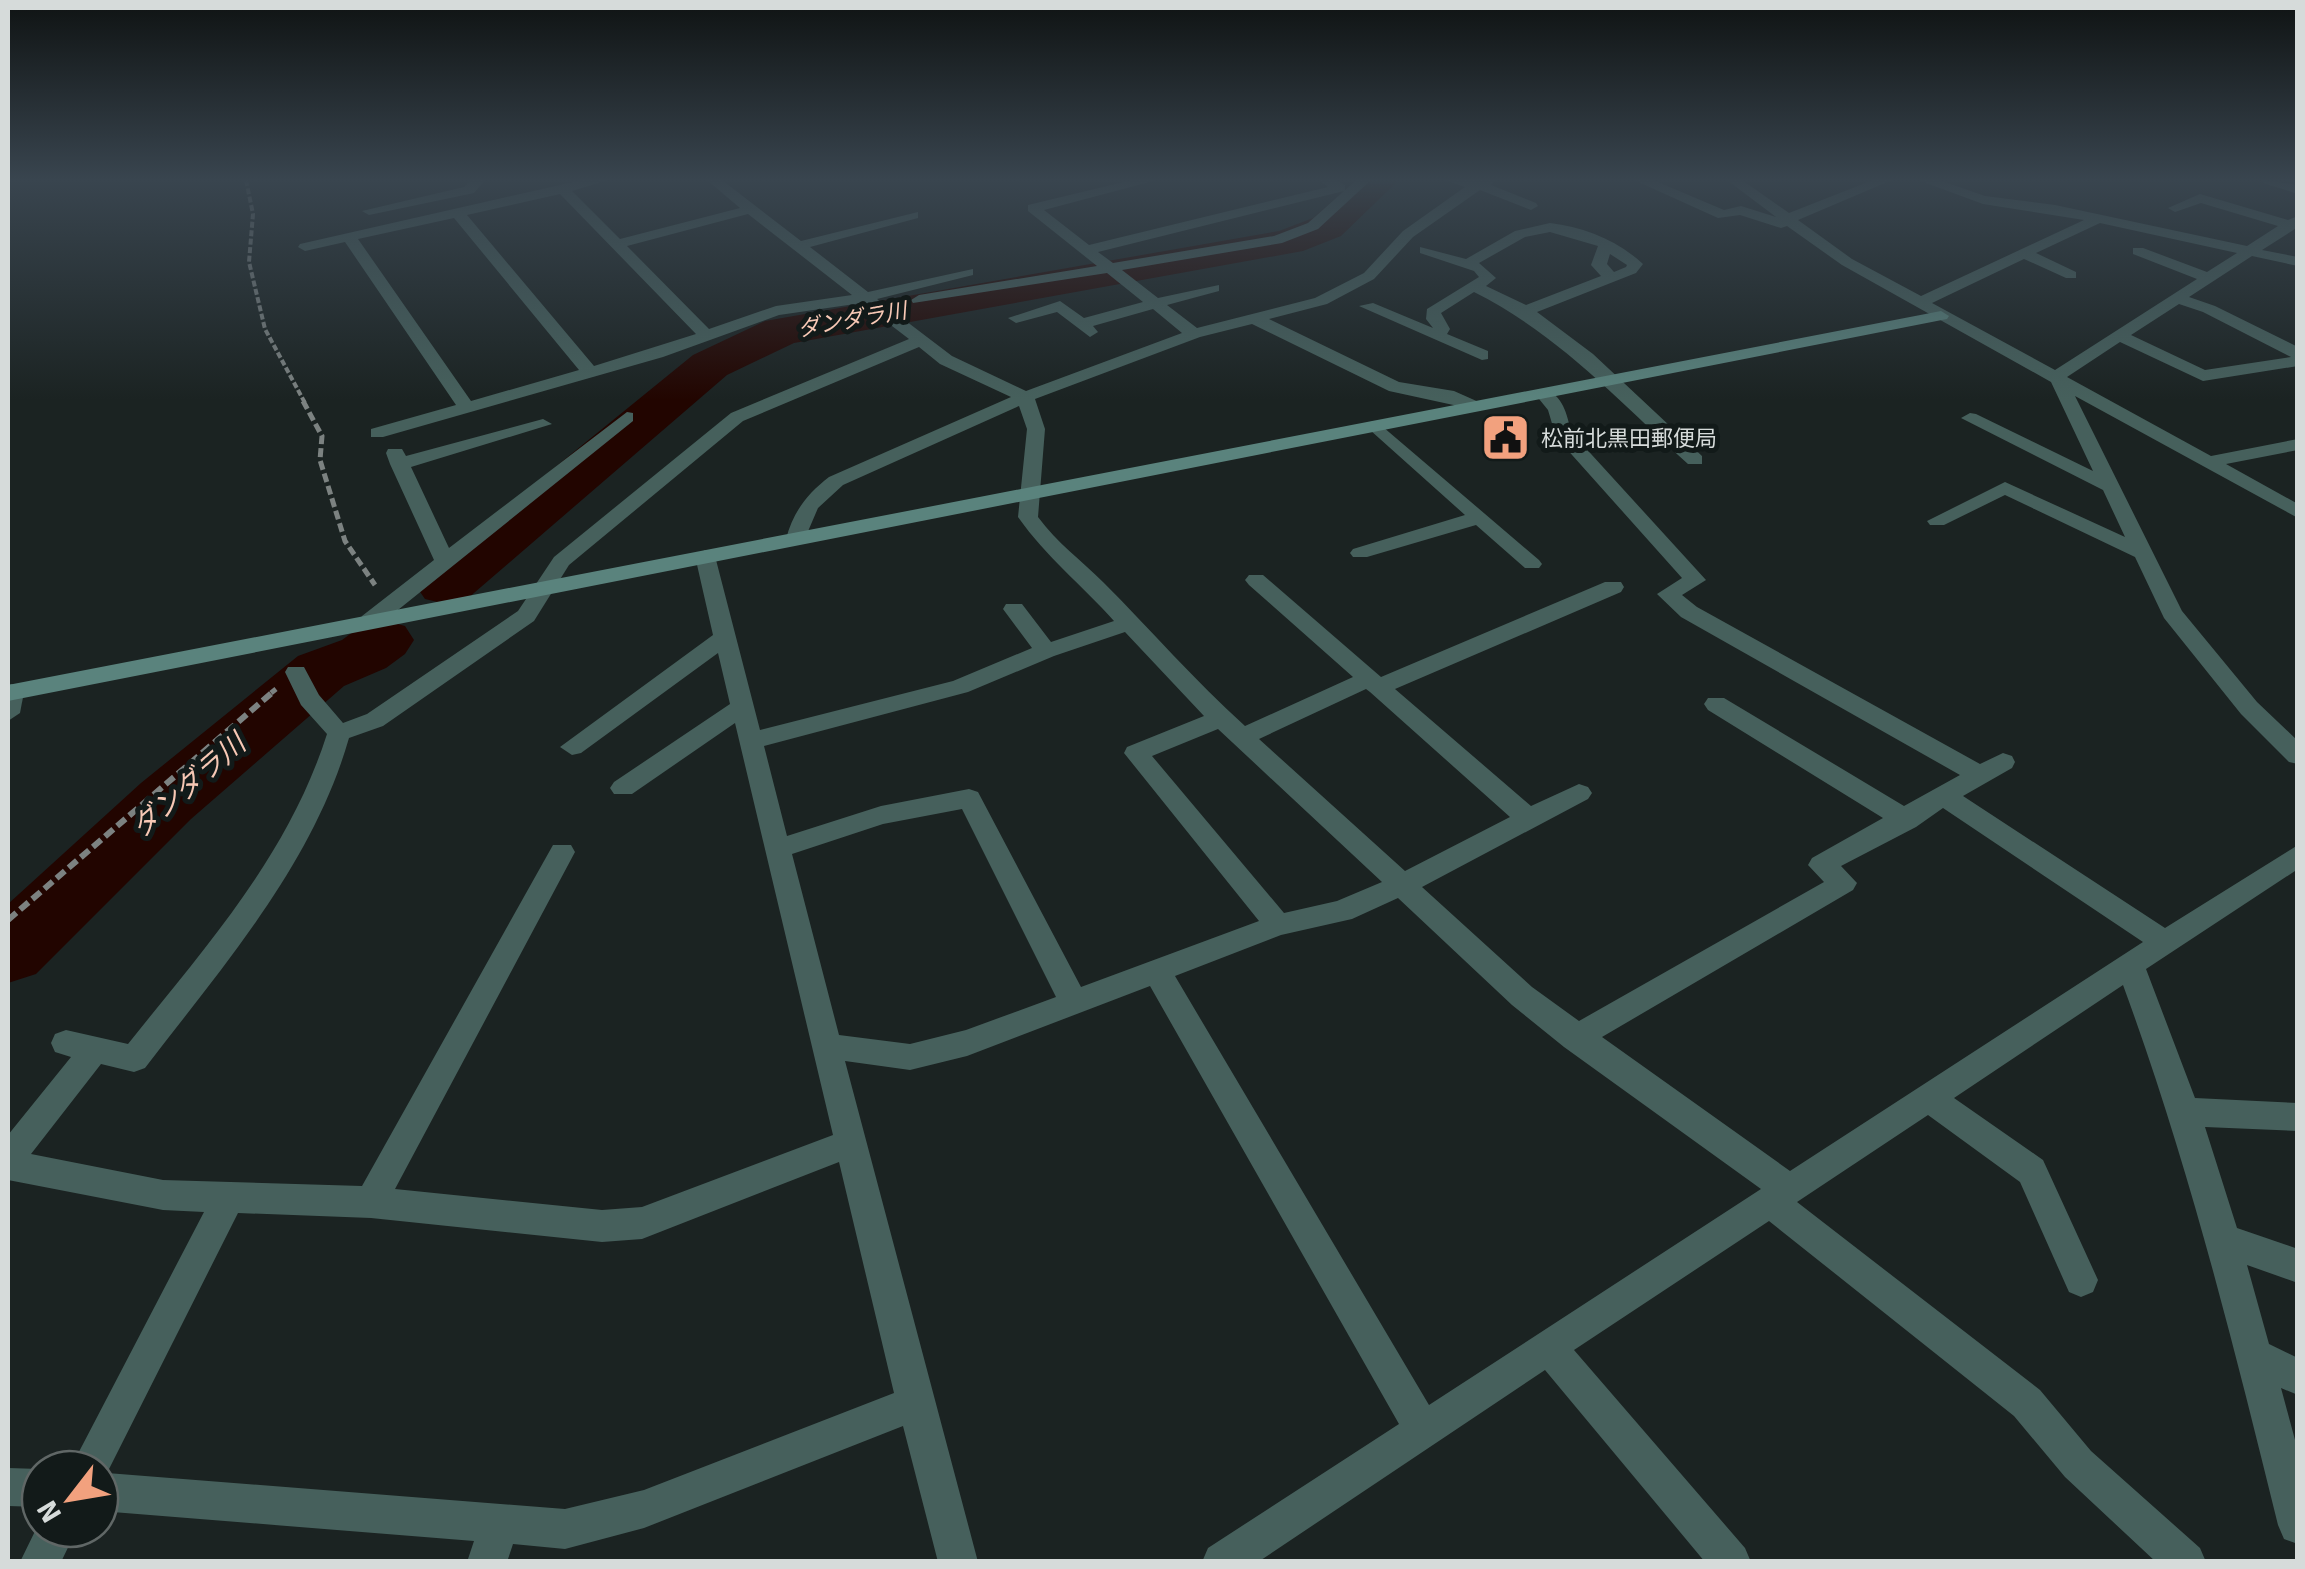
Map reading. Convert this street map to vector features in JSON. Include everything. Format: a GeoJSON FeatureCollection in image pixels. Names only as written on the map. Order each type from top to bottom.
{"type":"FeatureCollection","features":[{"type":"Feature","properties":{"kind":"street"},"geometry":{"type":"LineString","coordinates":[[360,253],[466,408]]}},
{"type":"Feature","properties":{"kind":"street"},"geometry":{"type":"LineString","coordinates":[[491,253],[590,372]]}},
{"type":"Feature","properties":{"kind":"street"},"geometry":{"type":"LineString","coordinates":[[625,253],[706,335]]}},
{"type":"Feature","properties":{"kind":"street"},"geometry":{"type":"LineString","coordinates":[[807,253],[946,360],[1025,398],[1036,430],[1028,517],[1036,530],[1222,718],[1522,996],[1779,1196],[2027,1403],[2078,1464],[2186,1562]]}},
{"type":"Feature","properties":{"kind":"street"},"geometry":{"type":"LineString","coordinates":[[1090,253],[1194,334]]}},
{"type":"Feature","properties":{"kind":"street"},"geometry":{"type":"LineString","coordinates":[[377,433],[590,372],[776,312],[869,303],[1198,253]]}},
{"type":"Feature","properties":{"kind":"street"},"geometry":{"type":"LineString","coordinates":[[796,539],[803,512],[815,496],[836,482],[1025,398],[1194,334],[1320,302],[1369,276],[1390,253]]}},
{"type":"Feature","properties":{"kind":"street"},"geometry":{"type":"LineString","coordinates":[[1436,253],[1468,263],[1488,278],[1444,302],[1434,312],[1442,329],[1437,335]]}},
{"type":"Feature","properties":{"kind":"street"},"geometry":{"type":"LineString","coordinates":[[1468,263],[1483,253]]}},
{"type":"Feature","properties":{"kind":"street"},"geometry":{"type":"LineString","coordinates":[[1603,253],[1599,265],[1611,278]]}},
{"type":"Feature","properties":{"kind":"street"},"geometry":{"type":"LineString","coordinates":[[1524,311],[1631,270],[1635,264],[1619,253]]}},
{"type":"Feature","properties":{"kind":"street"},"geometry":{"type":"LineString","coordinates":[[1834,253],[2298,512]]}},
{"type":"Feature","properties":{"kind":"street"},"geometry":{"type":"LineString","coordinates":[[1918,302],[2024,253]]}},
{"type":"Feature","properties":{"kind":"street"},"geometry":{"type":"LineString","coordinates":[[2024,253],[2071,275]]}},
{"type":"Feature","properties":{"kind":"street"},"geometry":{"type":"LineString","coordinates":[[2144,253],[2206,277]]}},
{"type":"Feature","properties":{"kind":"street"},"geometry":{"type":"LineString","coordinates":[[2057,376],[2243,253]]}},
{"type":"Feature","properties":{"kind":"street"},"geometry":{"type":"LineString","coordinates":[[2261,253],[2298,262]]}},
{"type":"Feature","properties":{"kind":"street"},"geometry":{"type":"LineString","coordinates":[[869,303],[968,272]]}},
{"type":"Feature","properties":{"kind":"street"},"geometry":{"type":"LineString","coordinates":[[1474,286],[1524,311],[1586,358],[1695,460]]}},
{"type":"Feature","properties":{"kind":"street"},"geometry":{"type":"LineString","coordinates":[[1080,324],[1213,288]]}},
{"type":"Feature","properties":{"kind":"street"},"geometry":{"type":"LineString","coordinates":[[2175,298],[2209,309],[2298,358]]}},
{"type":"Feature","properties":{"kind":"street"},"geometry":{"type":"LineString","coordinates":[[1016,318],[1060,306],[1094,336]]}},
{"type":"Feature","properties":{"kind":"street"},"geometry":{"type":"LineString","coordinates":[[1367,306],[1482,354]]}},
{"type":"Feature","properties":{"kind":"street"},"geometry":{"type":"LineString","coordinates":[[9,699],[370,621],[1941,316]]}},
{"type":"Feature","properties":{"kind":"street"},"geometry":{"type":"LineString","coordinates":[[1253,318],[1336,356],[1375,379],[1395,387],[1448,394],[1475,407]]}},
{"type":"Feature","properties":{"kind":"street"},"geometry":{"type":"LineString","coordinates":[[2118,335],[2204,376],[2298,358]]}},
{"type":"Feature","properties":{"kind":"street"},"geometry":{"type":"LineString","coordinates":[[339,733],[376,720],[526,616],[561,561],[737,417],[921,340]]}},
{"type":"Feature","properties":{"kind":"street"},"geometry":{"type":"LineString","coordinates":[[2057,376],[2172,613],[2207,660],[2298,756]]}},
{"type":"Feature","properties":{"kind":"street"},"geometry":{"type":"LineString","coordinates":[[1544,394],[1557,409],[1562,432],[1695,580],[1668,594],[1689,612],[1992,769],[1821,865],[1844,884],[1575,1038]]}},
{"type":"Feature","properties":{"kind":"street"},"geometry":{"type":"LineString","coordinates":[[446,564],[397,459],[553,437],[627,417]]}},
{"type":"Feature","properties":{"kind":"street"},"geometry":{"type":"LineString","coordinates":[[1970,418],[2112,486]]}},
{"type":"Feature","properties":{"kind":"street"},"geometry":{"type":"LineString","coordinates":[[1376,426],[1532,564]]}},
{"type":"Feature","properties":{"kind":"street"},"geometry":{"type":"LineString","coordinates":[[370,621],[446,564],[553,437]]}},
{"type":"Feature","properties":{"kind":"street"},"geometry":{"type":"LineString","coordinates":[[2210,462],[2298,444]]}},
{"type":"Feature","properties":{"kind":"street"},"geometry":{"type":"LineString","coordinates":[[1936,522],[2005,488],[2146,556]]}},
{"type":"Feature","properties":{"kind":"street"},"geometry":{"type":"LineString","coordinates":[[1360,553],[1480,517]]}},
{"type":"Feature","properties":{"kind":"street"},"geometry":{"type":"LineString","coordinates":[[706,556],[915,1403],[958,1562]]}},
{"type":"Feature","properties":{"kind":"street"},"geometry":{"type":"LineString","coordinates":[[1256,580],[1529,819]]}},
{"type":"Feature","properties":{"kind":"street"},"geometry":{"type":"LineString","coordinates":[[1243,737],[1613,587]]}},
{"type":"Feature","properties":{"kind":"street"},"geometry":{"type":"LineString","coordinates":[[1588,597],[1610,614]]}},
{"type":"Feature","properties":{"kind":"street"},"geometry":{"type":"LineString","coordinates":[[1014,609],[1046,651]]}},
{"type":"Feature","properties":{"kind":"street"},"geometry":{"type":"LineString","coordinates":[[751,741],[960,687],[1046,651],[1127,624]]}},
{"type":"Feature","properties":{"kind":"street"},"geometry":{"type":"LineString","coordinates":[[572,748],[725,637]]}},
{"type":"Feature","properties":{"kind":"street"},"geometry":{"type":"LineString","coordinates":[[301,683],[339,733]]}},
{"type":"Feature","properties":{"kind":"street"},"geometry":{"type":"LineString","coordinates":[[1716,704],[1907,820]]}},
{"type":"Feature","properties":{"kind":"street"},"geometry":{"type":"LineString","coordinates":[[623,788],[743,706]]}},
{"type":"Feature","properties":{"kind":"street"},"geometry":{"type":"LineString","coordinates":[[1222,718],[1136,753],[1278,925]]}},
{"type":"Feature","properties":{"kind":"street"},"geometry":{"type":"LineString","coordinates":[[339,733],[318,798],[202,973],[134,1059],[80,1046],[8,1162],[163,1195],[371,1202],[602,1226],[642,1223],[850,1143]]}},
{"type":"Feature","properties":{"kind":"street"},"geometry":{"type":"LineString","coordinates":[[826,1046],[910,1057],[967,1044],[1278,925],[1342,911],[1402,885],[1580,793]]}},
{"type":"Feature","properties":{"kind":"street"},"geometry":{"type":"LineString","coordinates":[[1945,797],[2165,942]]}},
{"type":"Feature","properties":{"kind":"street"},"geometry":{"type":"LineString","coordinates":[[778,849],[880,816],[970,798],[1074,1003]]}},
{"type":"Feature","properties":{"kind":"street"},"geometry":{"type":"LineString","coordinates":[[371,1202],[562,852]]}},
{"type":"Feature","properties":{"kind":"street"},"geometry":{"type":"LineString","coordinates":[[1222,1562],[2298,854]]}},
{"type":"Feature","properties":{"kind":"street"},"geometry":{"type":"LineString","coordinates":[[2130,964],[2184,1112],[2224,1240],[2296,1512]]}},
{"type":"Feature","properties":{"kind":"street"},"geometry":{"type":"LineString","coordinates":[[1158,973],[1423,1429]]}},
{"type":"Feature","properties":{"kind":"street"},"geometry":{"type":"LineString","coordinates":[[1928,1097],[2032,1171],[2081,1280]]}},
{"type":"Feature","properties":{"kind":"street"},"geometry":{"type":"LineString","coordinates":[[2184,1112],[2298,1117]]}},
{"type":"Feature","properties":{"kind":"street"},"geometry":{"type":"LineString","coordinates":[[99,1449],[228,1199]]}},
{"type":"Feature","properties":{"kind":"street"},"geometry":{"type":"LineString","coordinates":[[2224,1240],[2298,1266]]}},
{"type":"Feature","properties":{"kind":"street"},"geometry":{"type":"LineString","coordinates":[[1548,1347],[1731,1562]]}},
{"type":"Feature","properties":{"kind":"street"},"geometry":{"type":"LineString","coordinates":[[2254,1356],[2298,1377]]}},
{"type":"Feature","properties":{"kind":"street"},"geometry":{"type":"LineString","coordinates":[[120,1495],[493,1544],[644,1509],[915,1403]]}},
{"type":"Feature","properties":{"kind":"path"},"geometry":{"type":"LineString","coordinates":[[251,253],[265,330],[322,436],[320,460],[345,541],[380,593],[394,603]]}},
{"type":"Feature","properties":{"kind":"path"},"geometry":{"type":"LineString","coordinates":[[8,920],[301,683]]}},
{"type":"Feature","properties":{"kind":"waterway","name":"ダンダラ川"},"geometry":{"type":"LineString","coordinates":[[446,586],[710,365],[781,331],[1224,253]]}},
{"type":"Feature","properties":{"kind":"waterway","name":"ダンダラ川"},"geometry":{"type":"LineString","coordinates":[[8,951],[166,801],[321,671],[364,654],[383,640]]}},
{"type":"Feature","properties":{"kind":"place","name":"松前北黒田郵便局"},"geometry":{"type":"Point","coordinates":[1506,438]}}]}
